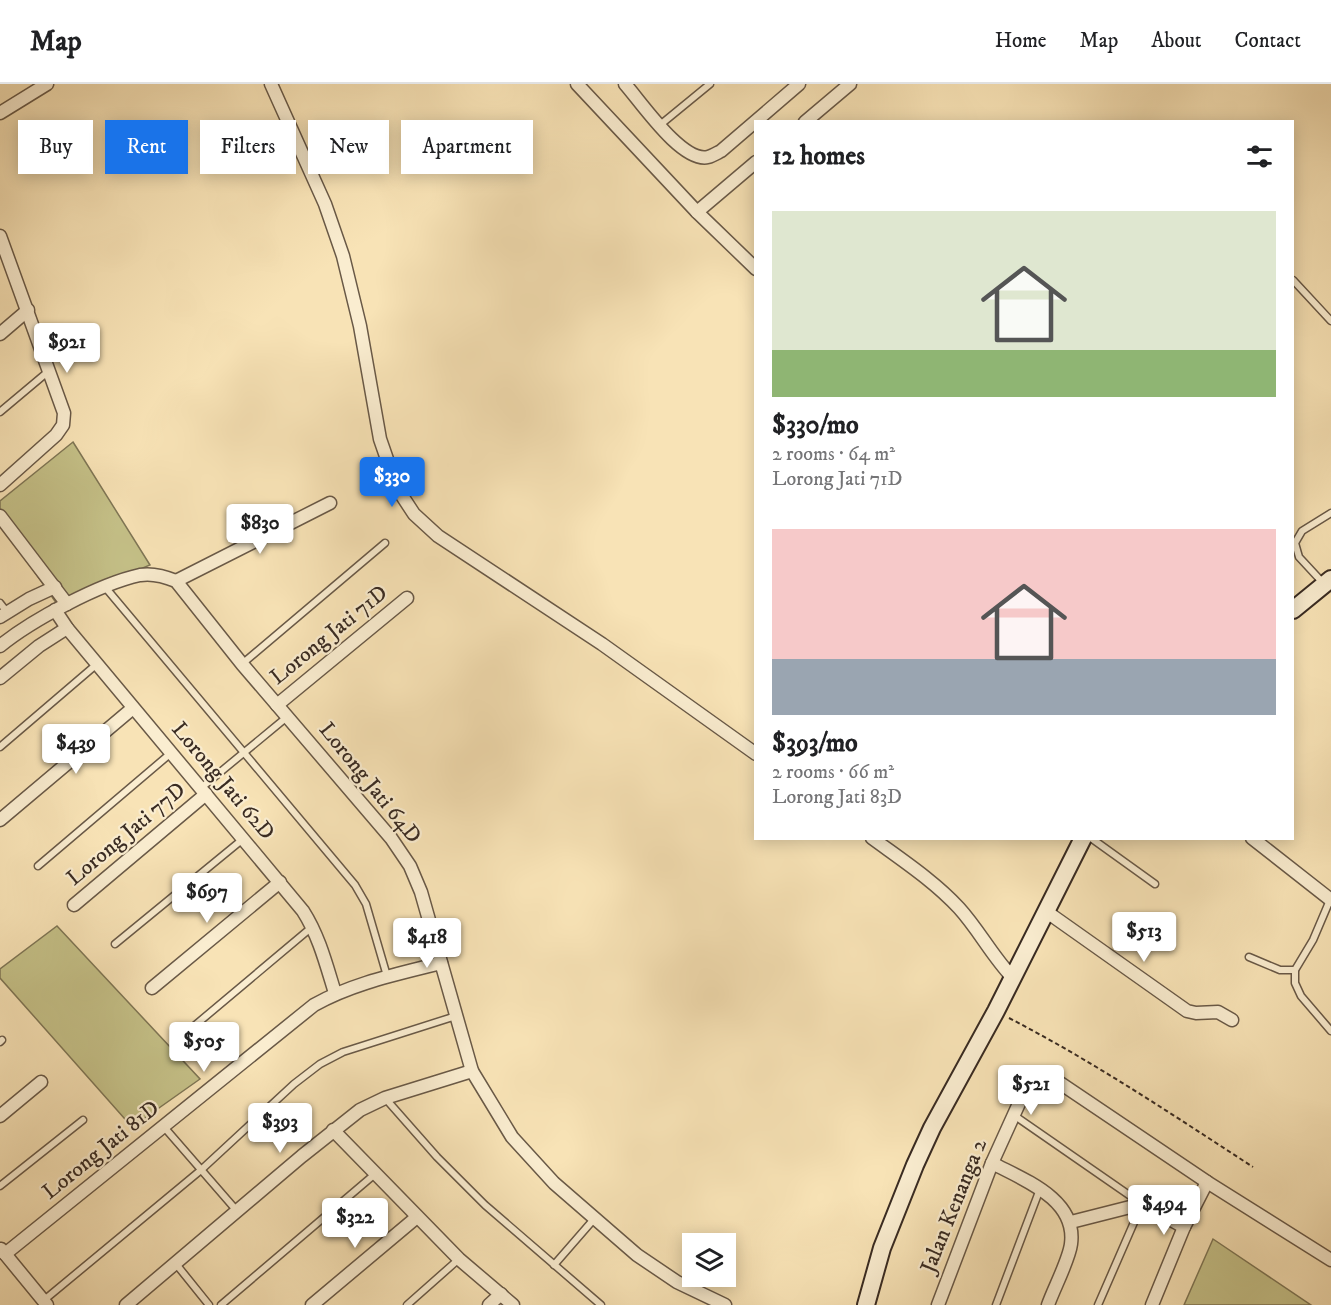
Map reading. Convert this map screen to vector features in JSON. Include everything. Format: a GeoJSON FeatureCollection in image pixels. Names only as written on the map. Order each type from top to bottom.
{"type":"FeatureCollection","features":[{"type":"Feature","properties":{"kind":"main road"},"geometry":{"type":"LineString","coordinates":[[1294,609],[1328,582]]}},
{"type":"Feature","properties":{"kind":"main road"},"geometry":{"type":"LineString","coordinates":[[866,1305],[882,1248],[932,1128],[996,1011],[1082,840]]}},
{"type":"Feature","properties":{"kind":"street"},"geometry":{"type":"LineString","coordinates":[[0,114],[47,84]]}},
{"type":"Feature","properties":{"kind":"street"},"geometry":{"type":"LineString","coordinates":[[271,84],[325,204],[343,256],[360,326],[380,439],[397,488],[414,514],[438,536],[602,644],[754,753]]}},
{"type":"Feature","properties":{"kind":"street"},"geometry":{"type":"LineString","coordinates":[[577,84],[697,212],[754,267]]}},
{"type":"Feature","properties":{"kind":"street"},"geometry":{"type":"LineString","coordinates":[[757,120],[799,84]]}},
{"type":"Feature","properties":{"kind":"street"},"geometry":{"type":"LineString","coordinates":[[807,120],[850,84]]}},
{"type":"Feature","properties":{"kind":"street"},"geometry":{"type":"LineString","coordinates":[[629,85],[678,145],[693,155],[707,158],[721,151],[754,123]]}},
{"type":"Feature","properties":{"kind":"street"},"geometry":{"type":"LineString","coordinates":[[697,212],[754,164]]}},
{"type":"Feature","properties":{"kind":"street"},"geometry":{"type":"LineString","coordinates":[[0,236],[4,260],[28,310],[64,413],[63,425],[56,435],[0,485]]}},
{"type":"Feature","properties":{"kind":"street"},"geometry":{"type":"LineString","coordinates":[[0,334],[28,310]]}},
{"type":"Feature","properties":{"kind":"street"},"geometry":{"type":"LineString","coordinates":[[176,581],[330,503]]}},
{"type":"Feature","properties":{"kind":"street","name":"Lorong Jati 62D"},"geometry":{"type":"LineString","coordinates":[[0,516],[55,587],[67,628],[280,882],[313,926],[335,993]]}},
{"type":"Feature","properties":{"kind":"street","name":"Lorong Jati 64D"},"geometry":{"type":"LineString","coordinates":[[105,587],[141,575],[162,575],[176,581],[242,664],[391,838],[410,866],[421,892],[472,1071],[512,1137],[554,1184],[653,1267],[677,1282],[725,1305]]}},
{"type":"Feature","properties":{"kind":"street"},"geometry":{"type":"LineString","coordinates":[[2,610],[55,587]]}},
{"type":"Feature","properties":{"kind":"street"},"geometry":{"type":"LineString","coordinates":[[0,646],[61,607],[105,587]]}},
{"type":"Feature","properties":{"kind":"street","name":"Lorong Jati 71D"},"geometry":{"type":"LineString","coordinates":[[277,705],[407,598]]}},
{"type":"Feature","properties":{"kind":"street"},"geometry":{"type":"LineString","coordinates":[[0,678],[39,646],[67,628]]}},
{"type":"Feature","properties":{"kind":"street"},"geometry":{"type":"LineString","coordinates":[[0,820],[133,708]]}},
{"type":"Feature","properties":{"kind":"street","name":"Lorong Jati 77D"},"geometry":{"type":"LineString","coordinates":[[74,905],[204,791]]}},
{"type":"Feature","properties":{"kind":"street"},"geometry":{"type":"LineString","coordinates":[[875,840],[945,894],[961,910],[1013,978]]}},
{"type":"Feature","properties":{"kind":"street"},"geometry":{"type":"LineString","coordinates":[[1255,840],[1331,900]]}},
{"type":"Feature","properties":{"kind":"street"},"geometry":{"type":"LineString","coordinates":[[152,988],[280,882]]}},
{"type":"Feature","properties":{"kind":"street"},"geometry":{"type":"LineString","coordinates":[[1047,912],[1187,1011],[1218,1012],[1232,1020]]}},
{"type":"Feature","properties":{"kind":"street","name":"Lorong Jati 81D"},"geometry":{"type":"LineString","coordinates":[[2,1251],[164,1126],[314,1005],[335,993],[387,976],[441,963]]}},
{"type":"Feature","properties":{"kind":"street"},"geometry":{"type":"LineString","coordinates":[[126,1305],[333,1130],[360,1110],[385,1098],[472,1071]]}},
{"type":"Feature","properties":{"kind":"street","name":"Jalan Kenanga 2"},"geometry":{"type":"LineString","coordinates":[[938,1305],[992,1163],[1021,1099],[1031,1085],[1043,1078],[1060,1083],[1207,1182],[1331,1260]]}},
{"type":"Feature","properties":{"kind":"street"},"geometry":{"type":"LineString","coordinates":[[0,1116],[41,1082]]}},
{"type":"Feature","properties":{"kind":"street"},"geometry":{"type":"LineString","coordinates":[[333,1130],[459,1259],[513,1305]]}},
{"type":"Feature","properties":{"kind":"street"},"geometry":{"type":"LineString","coordinates":[[992,1163],[1040,1189],[1058,1204],[1071,1222],[1071,1245],[1048,1305]]}},
{"type":"Feature","properties":{"kind":"street"},"geometry":{"type":"LineString","coordinates":[[1152,1305],[1184,1227],[1207,1182]]}},
{"type":"Feature","properties":{"kind":"street"},"geometry":{"type":"LineString","coordinates":[[1071,1222],[1142,1204],[1184,1227]]}},
{"type":"Feature","properties":{"kind":"street"},"geometry":{"type":"LineString","coordinates":[[312,1305],[417,1217]]}},
{"type":"Feature","properties":{"kind":"street"},"geometry":{"type":"LineString","coordinates":[[2,1251],[43,1304]]}},
{"type":"Feature","properties":{"kind":"street"},"geometry":{"type":"LineString","coordinates":[[489,1305],[501,1294]]}},
{"type":"Feature","properties":{"kind":"lane"},"geometry":{"type":"LineString","coordinates":[[660,125],[710,84]]}},
{"type":"Feature","properties":{"kind":"lane"},"geometry":{"type":"LineString","coordinates":[[1294,281],[1331,321]]}},
{"type":"Feature","properties":{"kind":"lane"},"geometry":{"type":"LineString","coordinates":[[0,411],[50,370]]}},
{"type":"Feature","properties":{"kind":"lane"},"geometry":{"type":"LineString","coordinates":[[1328,582],[1299,556],[1295,543],[1302,531],[1331,513]]}},
{"type":"Feature","properties":{"kind":"lane"},"geometry":{"type":"LineString","coordinates":[[242,664],[386,543]]}},
{"type":"Feature","properties":{"kind":"lane"},"geometry":{"type":"LineString","coordinates":[[105,587],[355,885],[366,904],[387,976]]}},
{"type":"Feature","properties":{"kind":"lane"},"geometry":{"type":"LineString","coordinates":[[0,747],[97,663]]}},
{"type":"Feature","properties":{"kind":"lane"},"geometry":{"type":"LineString","coordinates":[[204,791],[288,717]]}},
{"type":"Feature","properties":{"kind":"lane"},"geometry":{"type":"LineString","coordinates":[[38,866],[171,753]]}},
{"type":"Feature","properties":{"kind":"lane"},"geometry":{"type":"LineString","coordinates":[[115,944],[243,839]]}},
{"type":"Feature","properties":{"kind":"lane"},"geometry":{"type":"LineString","coordinates":[[1093,840],[1155,884]]}},
{"type":"Feature","properties":{"kind":"lane"},"geometry":{"type":"LineString","coordinates":[[1331,900],[1313,940],[1295,970],[1295,983],[1301,996],[1331,1031]]}},
{"type":"Feature","properties":{"kind":"lane"},"geometry":{"type":"LineString","coordinates":[[193,1027],[313,926]]}},
{"type":"Feature","properties":{"kind":"lane"},"geometry":{"type":"LineString","coordinates":[[1249,957],[1280,970],[1295,970]]}},
{"type":"Feature","properties":{"kind":"lane"},"geometry":{"type":"LineString","coordinates":[[43,1304],[201,1170],[294,1084],[320,1064],[344,1052],[456,1016]]}},
{"type":"Feature","properties":{"kind":"lane"},"geometry":{"type":"LineString","coordinates":[[385,1098],[437,1157],[485,1205],[601,1305]]}},
{"type":"Feature","properties":{"kind":"lane"},"geometry":{"type":"LineString","coordinates":[[1014,1116],[1142,1204],[1098,1305]]}},
{"type":"Feature","properties":{"kind":"lane"},"geometry":{"type":"LineString","coordinates":[[0,1186],[83,1120]]}},
{"type":"Feature","properties":{"kind":"lane"},"geometry":{"type":"LineString","coordinates":[[164,1126],[237,1212]]}},
{"type":"Feature","properties":{"kind":"lane"},"geometry":{"type":"LineString","coordinates":[[221,1305],[375,1174]]}},
{"type":"Feature","properties":{"kind":"lane"},"geometry":{"type":"LineString","coordinates":[[996,1305],[1040,1189]]}},
{"type":"Feature","properties":{"kind":"lane"},"geometry":{"type":"LineString","coordinates":[[554,1265],[594,1219]]}},
{"type":"Feature","properties":{"kind":"lane"},"geometry":{"type":"LineString","coordinates":[[406,1305],[459,1259]]}},
{"type":"Feature","properties":{"kind":"lane"},"geometry":{"type":"LineString","coordinates":[[176,1264],[209,1305]]}},
{"type":"Feature","properties":{"kind":"path"},"geometry":{"type":"LineString","coordinates":[[996,1011],[1118,1080],[1253,1167]]}},
{"type":"Feature","properties":{"kind":"shaded area"},"geometry":{"type":"Polygon","coordinates":[[[73,442],[150,565],[57,604],[0,522],[0,501],[73,442]]]}},
{"type":"Feature","properties":{"kind":"shaded area"},"geometry":{"type":"Polygon","coordinates":[[[57,926],[200,1079],[132,1127],[0,978],[0,969],[57,926]]]}},
{"type":"Feature","properties":{"kind":"shaded area"},"geometry":{"type":"Polygon","coordinates":[[[1213,1239],[1311,1305],[1184,1305],[1213,1239]]]}}]}
